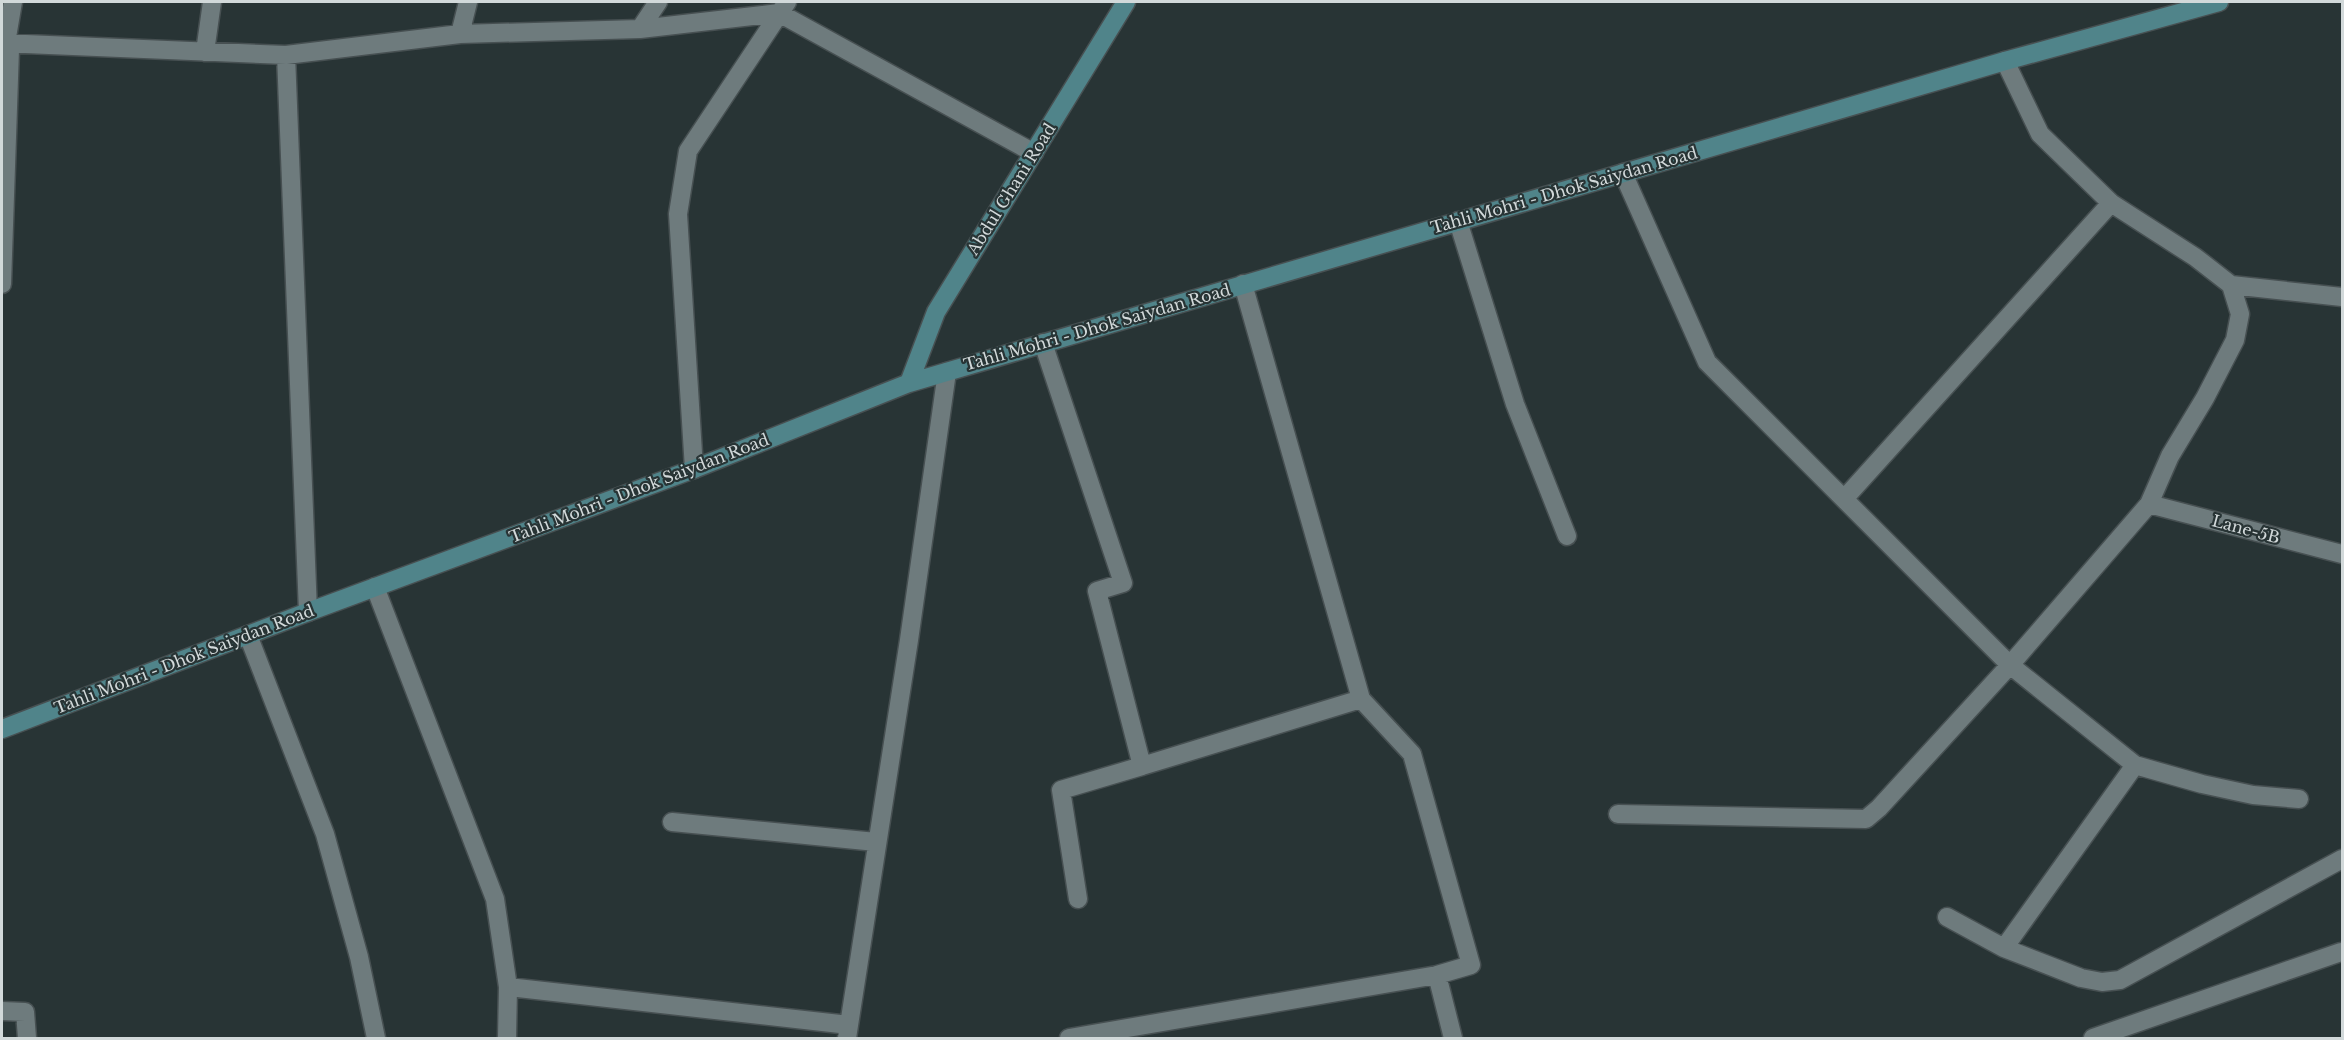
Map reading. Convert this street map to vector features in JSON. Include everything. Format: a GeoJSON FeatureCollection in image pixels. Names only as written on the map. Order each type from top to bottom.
{"type":"FeatureCollection","features":[{"type":"Feature","properties":{"kind":"street"},"geometry":{"type":"LineString","coordinates":[[4,43],[13,2]]}},
{"type":"Feature","properties":{"kind":"street"},"geometry":{"type":"LineString","coordinates":[[205,52],[212,2]]}},
{"type":"Feature","properties":{"kind":"street"},"geometry":{"type":"LineString","coordinates":[[460,34],[468,2]]}},
{"type":"Feature","properties":{"kind":"street"},"geometry":{"type":"LineString","coordinates":[[640,29],[658,2]]}},
{"type":"Feature","properties":{"kind":"street","name":"Abdul Ghani Road"},"geometry":{"type":"LineString","coordinates":[[909,383],[936,312],[1126,2]]}},
{"type":"Feature","properties":{"kind":"street","name":"Tahli Mohri - Dhok Saiydan Road"},"geometry":{"type":"LineString","coordinates":[[2,729],[308,612],[694,469],[909,383],[2005,60],[2219,2]]}},
{"type":"Feature","properties":{"kind":"street"},"geometry":{"type":"LineString","coordinates":[[4,43],[286,55],[460,34],[640,29],[783,7],[1034,153]]}},
{"type":"Feature","properties":{"kind":"street"},"geometry":{"type":"LineString","coordinates":[[694,469],[678,214],[688,151],[783,7]]}},
{"type":"Feature","properties":{"kind":"street"},"geometry":{"type":"LineString","coordinates":[[2,284],[10,49],[4,43]]}},
{"type":"Feature","properties":{"kind":"street"},"geometry":{"type":"LineString","coordinates":[[286,55],[308,612]]}},
{"type":"Feature","properties":{"kind":"street"},"geometry":{"type":"LineString","coordinates":[[2005,60],[2040,134],[2111,203],[2195,257],[2231,285],[2343,297]]}},
{"type":"Feature","properties":{"kind":"street"},"geometry":{"type":"LineString","coordinates":[[1623,172],[1707,362],[2010,665],[2135,765],[2202,784],[2253,795],[2299,800]]}},
{"type":"Feature","properties":{"kind":"street"},"geometry":{"type":"LineString","coordinates":[[1844,499],[2111,203]]}},
{"type":"Feature","properties":{"kind":"street"},"geometry":{"type":"LineString","coordinates":[[1458,221],[1515,404],[1567,536]]}},
{"type":"Feature","properties":{"kind":"street"},"geometry":{"type":"LineString","coordinates":[[1069,1038],[1437,975],[1471,965],[1412,754],[1361,699],[1243,284]]}},
{"type":"Feature","properties":{"kind":"street"},"geometry":{"type":"LineString","coordinates":[[1618,814],[1866,819],[1880,808],[2010,665],[2149,504],[2170,456],[2205,398],[2235,340],[2240,314],[2231,285]]}},
{"type":"Feature","properties":{"kind":"street"},"geometry":{"type":"LineString","coordinates":[[1043,343],[1123,583],[1097,591],[1142,766]]}},
{"type":"Feature","properties":{"kind":"street"},"geometry":{"type":"LineString","coordinates":[[508,987],[848,1032],[909,640],[947,372]]}},
{"type":"Feature","properties":{"kind":"street","name":"Lane-5B"},"geometry":{"type":"LineString","coordinates":[[2149,504],[2343,554]]}},
{"type":"Feature","properties":{"kind":"street"},"geometry":{"type":"LineString","coordinates":[[375,587],[495,899],[508,987],[507,1038]]}},
{"type":"Feature","properties":{"kind":"street"},"geometry":{"type":"LineString","coordinates":[[248,635],[325,834],[359,957],[376,1038]]}},
{"type":"Feature","properties":{"kind":"street"},"geometry":{"type":"LineString","coordinates":[[1078,899],[1061,790],[1361,699]]}},
{"type":"Feature","properties":{"kind":"street"},"geometry":{"type":"LineString","coordinates":[[2004,948],[2135,765]]}},
{"type":"Feature","properties":{"kind":"street"},"geometry":{"type":"LineString","coordinates":[[672,822],[876,842]]}},
{"type":"Feature","properties":{"kind":"street"},"geometry":{"type":"LineString","coordinates":[[1947,917],[2004,948],[2081,978],[2102,982],[2120,980],[2343,859]]}},
{"type":"Feature","properties":{"kind":"street"},"geometry":{"type":"LineString","coordinates":[[2093,1038],[2342,954]]}},
{"type":"Feature","properties":{"kind":"street"},"geometry":{"type":"LineString","coordinates":[[1437,975],[1453,1038]]}},
{"type":"Feature","properties":{"kind":"street"},"geometry":{"type":"LineString","coordinates":[[2,1011],[25,1012],[27,1038]]}}]}
